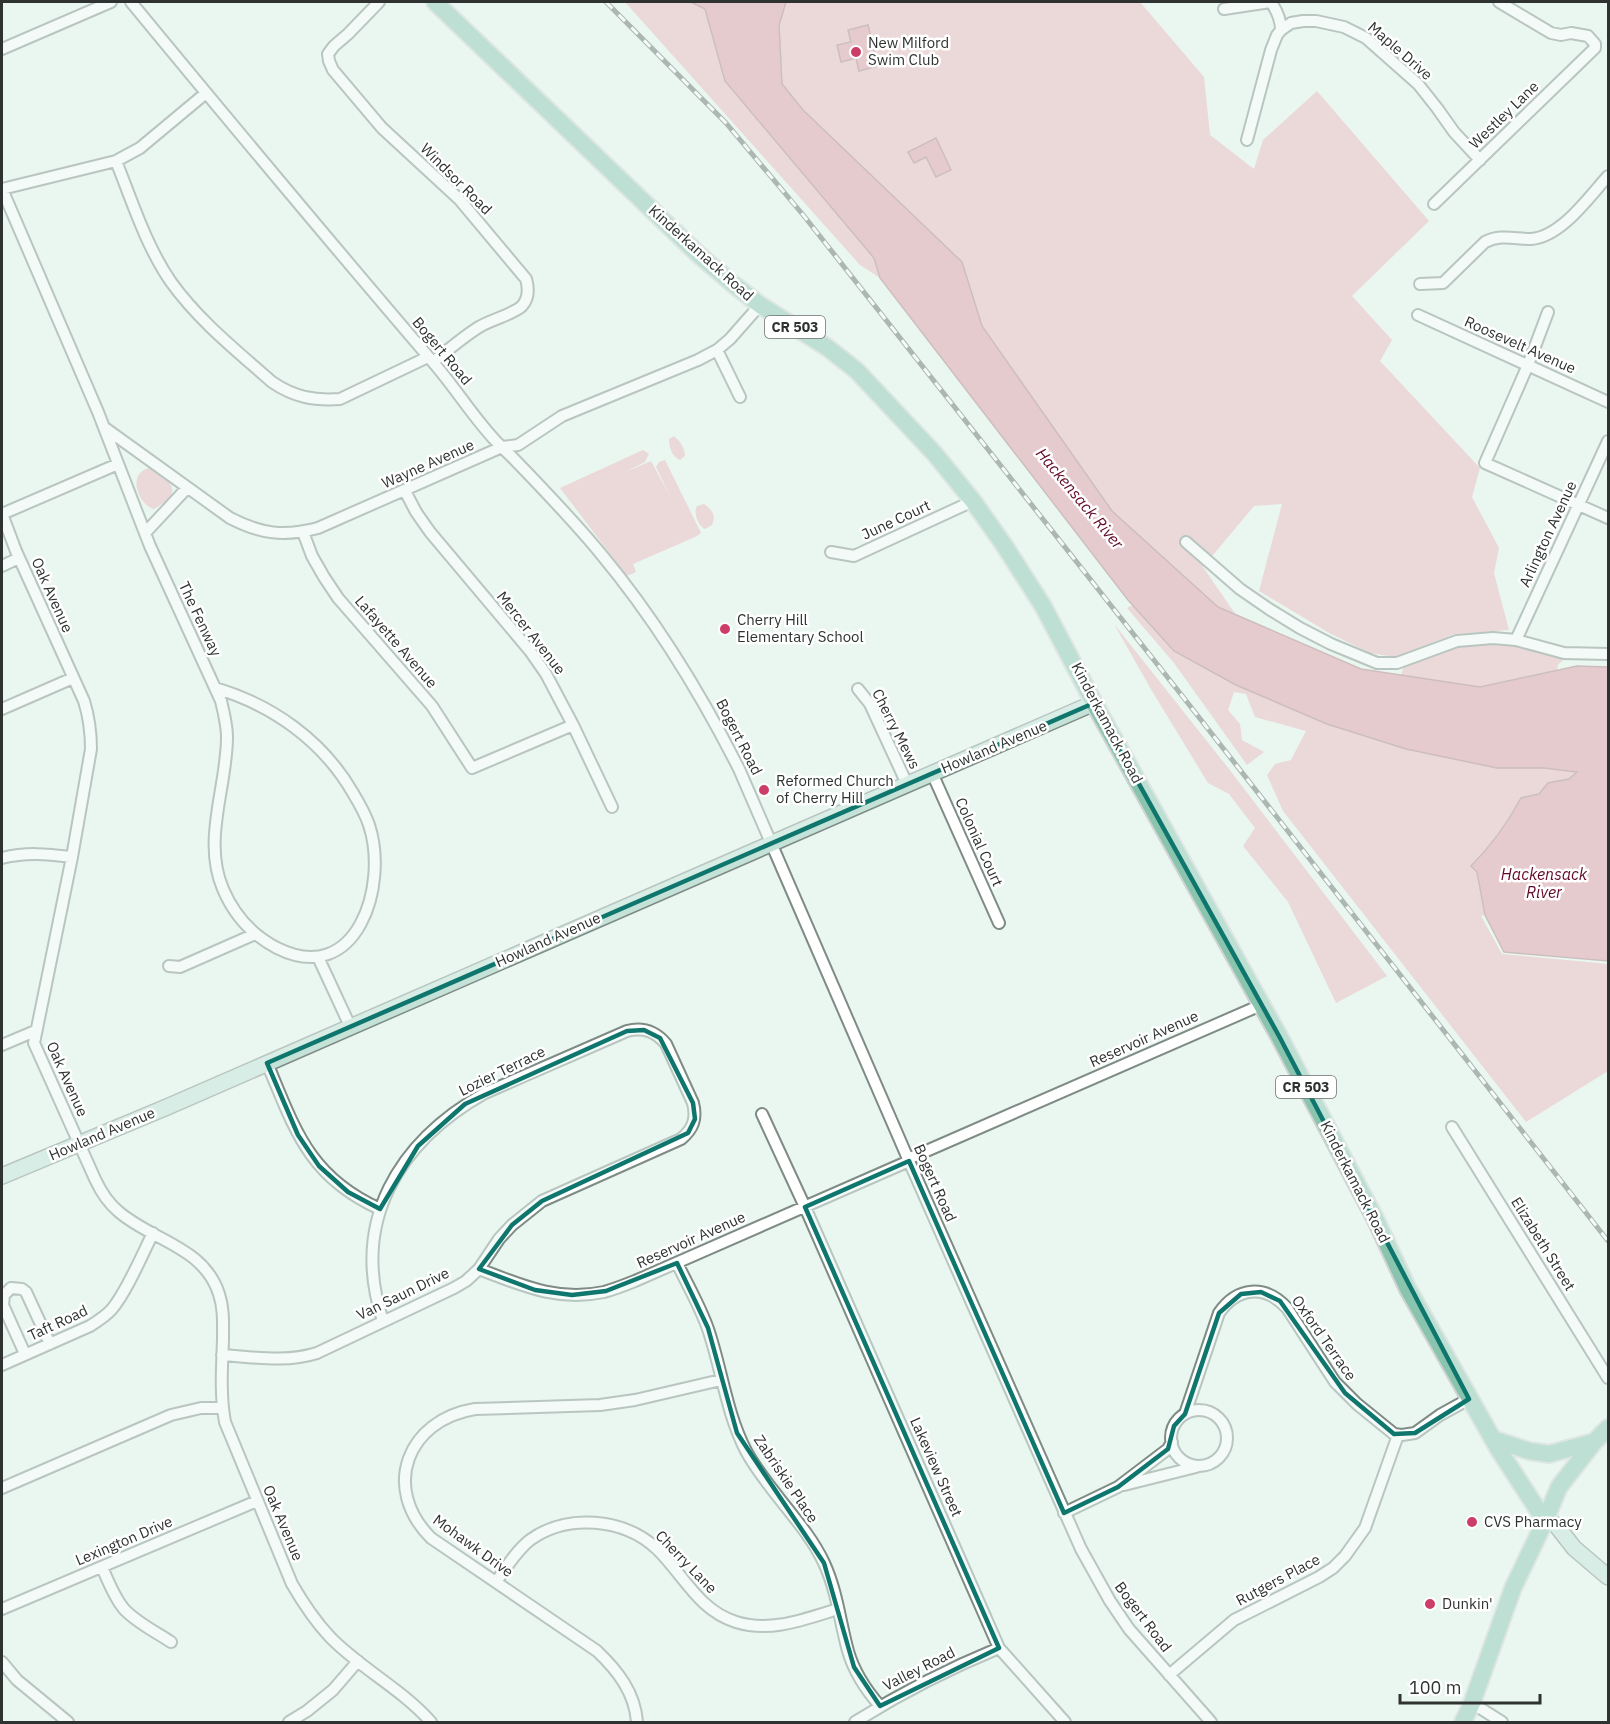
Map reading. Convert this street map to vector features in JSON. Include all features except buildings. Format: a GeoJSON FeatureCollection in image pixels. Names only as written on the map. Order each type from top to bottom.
{"type":"FeatureCollection","features":[{"type":"Feature","properties":{"kind":"main road","name":"Kinderkamack Road"},"geometry":{"type":"LineString","coordinates":[[435,2],[699,255],[760,305],[828,348],[857,371],[920,437],[973,501],[1043,606],[1094,703],[1200,891],[1334,1138],[1408,1289],[1469,1399],[1545,1521]]}},
{"type":"Feature","properties":{"kind":"main road"},"geometry":{"type":"LineString","coordinates":[[1463,1722],[1513,1587],[1559,1487],[1594,1442],[1608,1428]]}},
{"type":"Feature","properties":{"kind":"main road"},"geometry":{"type":"LineString","coordinates":[[1493,1439],[1528,1451],[1549,1455],[1594,1442]]}},
{"type":"Feature","properties":{"kind":"street"},"geometry":{"type":"LineString","coordinates":[[2,49],[111,2]]}},
{"type":"Feature","properties":{"kind":"street","name":"Bogert Road"},"geometry":{"type":"LineString","coordinates":[[131,2],[289,194],[431,359],[493,438],[600,552],[661,632],[689,676],[716,722],[739,769],[1080,1549],[1110,1601],[1142,1644],[1210,1722]]}},
{"type":"Feature","properties":{"kind":"street","name":"Windsor Road"},"geometry":{"type":"LineString","coordinates":[[116,161],[148,239],[170,280],[200,316],[283,390],[309,399],[340,399],[431,359],[477,328],[516,310],[526,300],[528,286],[526,279],[464,205],[392,138],[333,70],[329,62],[328,54],[334,46],[379,2]]}},
{"type":"Feature","properties":{"kind":"street"},"geometry":{"type":"LineString","coordinates":[[1224,9],[1271,2],[1281,22],[1281,30],[1270,50],[1247,140]]}},
{"type":"Feature","properties":{"kind":"street","name":"Westley Lane"},"geometry":{"type":"LineString","coordinates":[[1434,204],[1595,48],[1595,44],[1588,36],[1571,33],[1561,36],[1551,33],[1499,2]]}},
{"type":"Feature","properties":{"kind":"street","name":"Maple Drive"},"geometry":{"type":"LineString","coordinates":[[1281,30],[1291,23],[1316,21],[1344,27],[1366,38],[1418,84],[1454,132],[1480,160]]}},
{"type":"Feature","properties":{"kind":"street"},"geometry":{"type":"LineString","coordinates":[[2,189],[116,161],[140,148],[206,93]]}},
{"type":"Feature","properties":{"kind":"street"},"geometry":{"type":"LineString","coordinates":[[1420,284],[1443,283],[1491,238],[1531,238],[1550,234],[1566,222],[1608,176]]}},
{"type":"Feature","properties":{"kind":"street","name":"The Fenway"},"geometry":{"type":"LineString","coordinates":[[2,189],[104,427],[145,533],[215,688],[225,717],[227,739],[214,838],[217,871],[229,902],[238,916],[255,934],[283,951],[297,956],[318,957]]}},
{"type":"Feature","properties":{"kind":"street","name":"Wayne Avenue"},"geometry":{"type":"LineString","coordinates":[[104,427],[230,518],[246,526],[274,533],[303,532],[318,528],[502,447],[518,445],[562,416],[698,360],[717,350],[730,339],[760,305]]}},
{"type":"Feature","properties":{"kind":"street"},"geometry":{"type":"LineString","coordinates":[[1548,312],[1528,365],[1485,463],[1608,518]]}},
{"type":"Feature","properties":{"kind":"street","name":"Roosevelt Avenue"},"geometry":{"type":"LineString","coordinates":[[1418,315],[1608,402]]}},
{"type":"Feature","properties":{"kind":"street"},"geometry":{"type":"LineString","coordinates":[[717,350],[740,397]]}},
{"type":"Feature","properties":{"kind":"street","name":"Arlington Avenue"},"geometry":{"type":"LineString","coordinates":[[1516,640],[1608,441]]}},
{"type":"Feature","properties":{"kind":"street"},"geometry":{"type":"LineString","coordinates":[[2,514],[118,464]]}},
{"type":"Feature","properties":{"kind":"street"},"geometry":{"type":"LineString","coordinates":[[145,533],[187,488]]}},
{"type":"Feature","properties":{"kind":"street","name":"Mercer Avenue"},"geometry":{"type":"LineString","coordinates":[[405,490],[416,512],[430,532],[530,651],[546,674],[612,807]]}},
{"type":"Feature","properties":{"kind":"street","name":"June Court"},"geometry":{"type":"LineString","coordinates":[[831,552],[854,556],[973,501]]}},
{"type":"Feature","properties":{"kind":"street","name":"Oak Avenue"},"geometry":{"type":"LineString","coordinates":[[2,514],[19,558],[84,701],[89,717],[91,749],[72,857],[34,1042],[79,1143],[110,1204],[125,1217],[187,1251],[207,1270],[214,1282],[223,1308],[222,1408],[225,1422],[292,1584],[302,1602],[330,1638],[416,1707],[431,1722]]}},
{"type":"Feature","properties":{"kind":"street","name":"Lafayette Avenue"},"geometry":{"type":"LineString","coordinates":[[303,532],[312,556],[338,598],[432,706],[472,768],[573,725]]}},
{"type":"Feature","properties":{"kind":"street"},"geometry":{"type":"LineString","coordinates":[[1186,542],[1212,567],[1269,609],[1331,644],[1377,663],[1397,663],[1457,641],[1493,638],[1516,640],[1564,653],[1608,654]]}},
{"type":"Feature","properties":{"kind":"street"},"geometry":{"type":"LineString","coordinates":[[2,566],[19,558]]}},
{"type":"Feature","properties":{"kind":"street"},"geometry":{"type":"LineString","coordinates":[[2,709],[73,678]]}},
{"type":"Feature","properties":{"kind":"street"},"geometry":{"type":"LineString","coordinates":[[215,688],[266,708],[320,749],[348,785],[369,824],[374,841],[376,867],[373,893],[368,910],[361,926],[353,936],[333,951],[318,957],[350,1026]]}},
{"type":"Feature","properties":{"kind":"street","name":"Cherry Mews"},"geometry":{"type":"LineString","coordinates":[[858,689],[870,704],[908,784]]}},
{"type":"Feature","properties":{"kind":"street","name":"Howland Avenue"},"geometry":{"type":"LineString","coordinates":[[2,1176],[167,1107],[1094,703]]}},
{"type":"Feature","properties":{"kind":"street","name":"Colonial Court"},"geometry":{"type":"LineString","coordinates":[[932,773],[999,923]]}},
{"type":"Feature","properties":{"kind":"street"},"geometry":{"type":"LineString","coordinates":[[2,858],[38,853],[72,857]]}},
{"type":"Feature","properties":{"kind":"street"},"geometry":{"type":"LineString","coordinates":[[169,966],[180,967],[255,934]]}},
{"type":"Feature","properties":{"kind":"street","name":"Reservoir Avenue"},"geometry":{"type":"LineString","coordinates":[[479,1269],[535,1290],[572,1295],[606,1291],[677,1263],[1261,1005]]}},
{"type":"Feature","properties":{"kind":"street","name":"Lozier Terrace"},"geometry":{"type":"LineString","coordinates":[[382,1321],[376,1302],[371,1263],[380,1209],[394,1179],[417,1146],[447,1117],[485,1093],[627,1031],[644,1030],[652,1032],[666,1044],[693,1103],[692,1127]]}},
{"type":"Feature","properties":{"kind":"street"},"geometry":{"type":"LineString","coordinates":[[2,1045],[35,1031]]}},
{"type":"Feature","properties":{"kind":"street"},"geometry":{"type":"LineString","coordinates":[[267,1063],[298,1135],[319,1166],[348,1192],[380,1209]]}},
{"type":"Feature","properties":{"kind":"street","name":"Lakeview Street"},"geometry":{"type":"LineString","coordinates":[[762,1114],[999,1648],[1065,1722]]}},
{"type":"Feature","properties":{"kind":"street","name":"Van Saun Drive"},"geometry":{"type":"LineString","coordinates":[[222,1355],[300,1358],[316,1353],[454,1288],[479,1269],[499,1239],[512,1225],[542,1201],[681,1139],[692,1127]]}},
{"type":"Feature","properties":{"kind":"street","name":"Elizabeth Street"},"geometry":{"type":"LineString","coordinates":[[1452,1127],[1608,1378]]}},
{"type":"Feature","properties":{"kind":"street","name":"Taft Road"},"geometry":{"type":"LineString","coordinates":[[2,1365],[90,1326],[111,1309],[119,1299],[153,1233]]}},
{"type":"Feature","properties":{"kind":"street","name":"Zabriskie Place"},"geometry":{"type":"LineString","coordinates":[[677,1263],[708,1328],[729,1412],[747,1453],[815,1547],[824,1563],[831,1582],[848,1652],[863,1684],[880,1706]]}},
{"type":"Feature","properties":{"kind":"street"},"geometry":{"type":"LineString","coordinates":[[26,1354],[3,1305],[4,1295],[11,1288],[22,1289],[26,1292],[50,1344]]}},
{"type":"Feature","properties":{"kind":"street","name":"Oxford Terrace"},"geometry":{"type":"LineString","coordinates":[[1185,1414],[1219,1313],[1225,1304],[1241,1294],[1261,1292],[1281,1301],[1287,1308],[1335,1383],[1345,1394],[1388,1430],[1398,1435]]}},
{"type":"Feature","properties":{"kind":"street","name":"Mohawk Drive"},"geometry":{"type":"LineString","coordinates":[[637,1722],[626,1685],[609,1662],[431,1538],[414,1517],[408,1503],[406,1476],[412,1452],[427,1431],[442,1419],[461,1411],[600,1405],[635,1400],[721,1380]]}},
{"type":"Feature","properties":{"kind":"street"},"geometry":{"type":"LineString","coordinates":[[1398,1435],[1415,1433],[1469,1399]]}},
{"type":"Feature","properties":{"kind":"street"},"geometry":{"type":"LineString","coordinates":[[2,1488],[171,1415],[201,1408],[222,1408]]}},
{"type":"Feature","properties":{"kind":"street","name":"Oxford Terrace"},"geometry":{"type":"LineString","coordinates":[[1064,1513],[1118,1487],[1209,1464],[1222,1454],[1226,1446],[1226,1430],[1217,1416],[1210,1412],[1202,1410],[1185,1414],[1174,1426],[1172,1442],[1168,1449],[1118,1487]]}},
{"type":"Feature","properties":{"kind":"street","name":"Rutgers Place"},"geometry":{"type":"LineString","coordinates":[[1169,1675],[1234,1620],[1319,1577],[1345,1556],[1357,1541],[1368,1520],[1398,1435]]}},
{"type":"Feature","properties":{"kind":"street"},"geometry":{"type":"LineString","coordinates":[[1172,1442],[1174,1450],[1185,1462],[1201,1466]]}},
{"type":"Feature","properties":{"kind":"street","name":"Lexington Drive"},"geometry":{"type":"LineString","coordinates":[[2,1609],[257,1501]]}},
{"type":"Feature","properties":{"kind":"street","name":"Kinderkamack Road"},"geometry":{"type":"LineString","coordinates":[[1545,1521],[1556,1526],[1574,1548],[1608,1576]]}},
{"type":"Feature","properties":{"kind":"street","name":"Cherry Lane"},"geometry":{"type":"LineString","coordinates":[[496,1582],[530,1540],[555,1527],[568,1524],[606,1523],[634,1533],[647,1541],[698,1598],[721,1616],[734,1621],[755,1626],[775,1626],[838,1609]]}},
{"type":"Feature","properties":{"kind":"street"},"geometry":{"type":"LineString","coordinates":[[102,1567],[125,1610],[171,1642]]}},
{"type":"Feature","properties":{"kind":"street","name":"Valley Road"},"geometry":{"type":"LineString","coordinates":[[855,1722],[941,1672],[999,1648]]}},
{"type":"Feature","properties":{"kind":"street"},"geometry":{"type":"LineString","coordinates":[[289,1722],[333,1690],[358,1661]]}},
{"type":"Feature","properties":{"kind":"street"},"geometry":{"type":"LineString","coordinates":[[2,1662],[17,1680],[68,1722]]}},
{"type":"Feature","properties":{"kind":"street"},"geometry":{"type":"LineString","coordinates":[[1472,1702],[1502,1722]]}},
{"type":"Feature","properties":{"kind":"highlighted area"},"geometry":{"type":"Polygon","coordinates":[[[1094,703],[1279,1036],[1469,1399],[1415,1433],[1394,1434],[1345,1393],[1280,1301],[1261,1292],[1241,1294],[1219,1313],[1185,1414],[1174,1426],[1168,1449],[1118,1487],[1064,1513],[909,1161],[805,1207],[999,1648],[880,1706],[854,1667],[824,1563],[737,1433],[708,1328],[677,1263],[606,1291],[572,1295],[535,1290],[479,1269],[512,1225],[542,1201],[688,1133],[695,1119],[693,1103],[660,1038],[644,1030],[627,1031],[465,1104],[418,1146],[380,1209],[348,1192],[319,1166],[298,1135],[267,1063],[1094,703]]]}},
{"type":"Feature","properties":{"kind":"shaded area"},"geometry":{"type":"Polygon","coordinates":[[[625,2],[691,2],[705,8],[725,81],[874,258],[880,278],[860,265],[625,2]]]}},
{"type":"Feature","properties":{"kind":"shaded area"},"geometry":{"type":"Polygon","coordinates":[[[786,2],[1140,2],[1204,77],[1210,135],[1254,169],[1263,140],[1317,91],[1429,221],[1352,296],[1392,340],[1380,361],[1480,468],[1472,497],[1499,548],[1494,573],[1509,630],[1455,634],[1395,657],[1370,653],[1331,634],[1259,591],[1282,504],[1254,506],[1203,567],[1236,615],[1218,607],[1112,511],[982,326],[962,262],[803,110],[782,84],[779,25],[786,2]]]}},
{"type":"Feature","properties":{"kind":"shaded area"},"geometry":{"type":"Polygon","coordinates":[[[674,436],[684,450],[685,456],[680,460],[675,457],[670,448],[669,439],[674,436]]]}},
{"type":"Feature","properties":{"kind":"shaded area"},"geometry":{"type":"Polygon","coordinates":[[[643,450],[649,454],[645,462],[623,473],[651,461],[670,496],[656,467],[659,462],[665,460],[701,533],[633,564],[636,572],[627,576],[560,488],[643,450]]]}},
{"type":"Feature","properties":{"kind":"shaded area"},"geometry":{"type":"Polygon","coordinates":[[[149,468],[168,481],[172,490],[169,498],[154,509],[144,502],[137,489],[138,476],[149,468]]]}},
{"type":"Feature","properties":{"kind":"shaded area"},"geometry":{"type":"Polygon","coordinates":[[[704,504],[714,516],[712,525],[705,529],[696,516],[697,506],[704,504]]]}},
{"type":"Feature","properties":{"kind":"shaded area"},"geometry":{"type":"Polygon","coordinates":[[[1133,605],[1174,651],[1236,685],[1327,724],[1544,768],[1578,772],[1569,779],[1548,783],[1539,794],[1521,798],[1499,834],[1472,866],[1477,872],[1485,915],[1481,916],[1502,954],[1608,964],[1608,1071],[1526,1122],[1283,811],[1267,775],[1275,764],[1291,760],[1306,731],[1255,717],[1246,694],[1234,692],[1228,710],[1240,724],[1242,740],[1264,752],[1247,765],[1174,663],[1127,608],[1133,605]]]}},
{"type":"Feature","properties":{"kind":"shaded area"},"geometry":{"type":"Polygon","coordinates":[[[1114,624],[1229,769],[1387,976],[1336,1003],[1288,902],[1243,846],[1255,828],[1229,794],[1208,783],[1114,624]]]}},
{"type":"Feature","properties":{"kind":"shaded area"},"geometry":{"type":"Polygon","coordinates":[[[1506,641],[1566,657],[1558,665],[1557,670],[1480,687],[1401,675],[1405,662],[1474,643],[1506,641]]]}},
{"type":"Feature","properties":{"kind":"water","name":"Hackensack River"},"geometry":{"type":"Polygon","coordinates":[[[691,2],[786,2],[779,25],[782,84],[803,110],[962,262],[982,326],[1112,511],[1218,607],[1361,669],[1480,687],[1577,666],[1608,667],[1608,961],[1504,952],[1485,915],[1477,872],[1471,866],[1499,834],[1521,798],[1539,794],[1548,783],[1569,779],[1577,772],[1544,768],[1497,768],[1406,749],[1327,724],[1236,685],[1174,651],[1128,600],[880,278],[874,258],[725,81],[705,9],[691,2]]]}},
{"type":"Feature","properties":{"kind":"water","name":"New Milford Swim Club"},"geometry":{"type":"Polygon","coordinates":[[[868,25],[878,66],[859,71],[856,58],[841,62],[837,45],[851,42],[848,30],[868,25]]]}},
{"type":"Feature","properties":{"kind":"water"},"geometry":{"type":"Polygon","coordinates":[[[936,138],[951,170],[936,177],[926,157],[914,163],[908,152],[936,138]]]}},
{"type":"Feature","properties":{"kind":"railway"},"geometry":{"type":"LineString","coordinates":[[606,2],[726,123],[804,216],[1608,1241]]}},
{"type":"Feature","properties":{"kind":"place","name":"New Milford Swim Club"},"geometry":{"type":"Point","coordinates":[856,52]}},
{"type":"Feature","properties":{"kind":"place","name":"Cherry Hill Elementary School"},"geometry":{"type":"Point","coordinates":[725,629]}},
{"type":"Feature","properties":{"kind":"place","name":"Reformed Church of Cherry Hill"},"geometry":{"type":"Point","coordinates":[764,790]}},
{"type":"Feature","properties":{"kind":"place","name":"CVS Pharmacy"},"geometry":{"type":"Point","coordinates":[1472,1522]}},
{"type":"Feature","properties":{"kind":"place","name":"Dunkin'"},"geometry":{"type":"Point","coordinates":[1430,1604]}}]}
